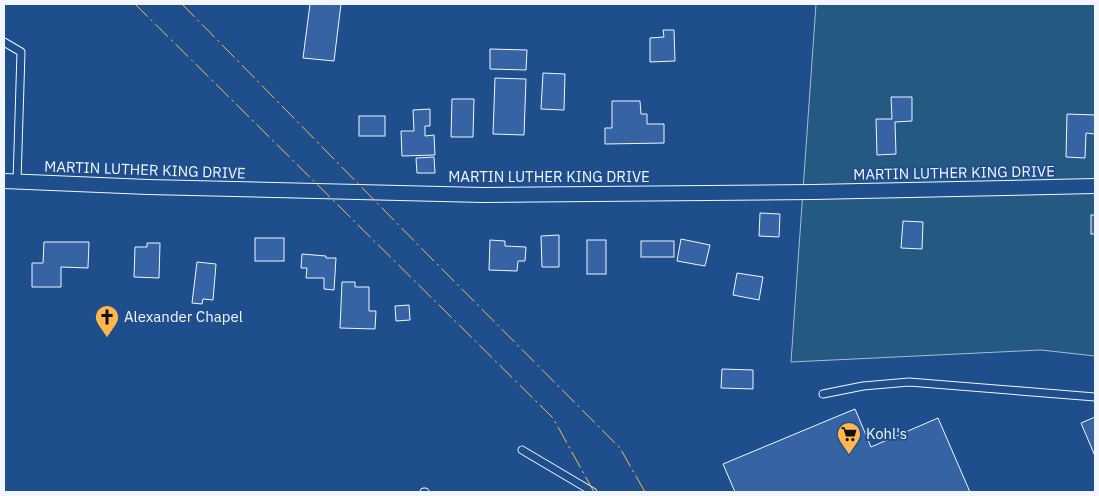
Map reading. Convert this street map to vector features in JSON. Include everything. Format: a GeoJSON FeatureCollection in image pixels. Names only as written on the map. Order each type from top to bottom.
{"type":"FeatureCollection","features":[{"type":"Feature","properties":{"kind":"street","name":"MARTIN LUTHER KING DRIVE"},"geometry":{"type":"LineString","coordinates":[[10,181],[148,187],[483,194],[822,192],[1095,186]]}},
{"type":"Feature","properties":{"kind":"lane"},"geometry":{"type":"LineString","coordinates":[[4,42],[21,52],[10,181]]}},
{"type":"Feature","properties":{"kind":"lane"},"geometry":{"type":"LineString","coordinates":[[823,394],[863,386],[910,382],[1095,397]]}},
{"type":"Feature","properties":{"kind":"lane"},"geometry":{"type":"LineString","coordinates":[[522,450],[593,492]]}},
{"type":"Feature","properties":{"kind":"shaded area"},"geometry":{"type":"Polygon","coordinates":[[[816,4],[1095,4],[1095,356],[1041,350],[791,362],[816,4]]]}},
{"type":"Feature","properties":{"kind":"building"},"geometry":{"type":"Polygon","coordinates":[[[310,4],[341,4],[334,61],[303,58],[310,4]]]}},
{"type":"Feature","properties":{"kind":"building"},"geometry":{"type":"Polygon","coordinates":[[[663,30],[674,30],[675,61],[650,62],[650,38],[664,37],[663,30]]]}},
{"type":"Feature","properties":{"kind":"building"},"geometry":{"type":"Polygon","coordinates":[[[490,49],[527,50],[526,70],[490,69],[490,49]]]}},
{"type":"Feature","properties":{"kind":"building"},"geometry":{"type":"Polygon","coordinates":[[[543,73],[565,74],[564,110],[541,109],[543,73]]]}},
{"type":"Feature","properties":{"kind":"building"},"geometry":{"type":"Polygon","coordinates":[[[495,78],[526,79],[524,135],[493,134],[495,78]]]}},
{"type":"Feature","properties":{"kind":"building"},"geometry":{"type":"Polygon","coordinates":[[[891,97],[912,97],[912,121],[895,122],[896,154],[877,155],[876,119],[892,119],[891,97]]]}},
{"type":"Feature","properties":{"kind":"building"},"geometry":{"type":"Polygon","coordinates":[[[452,99],[474,99],[473,137],[451,137],[452,99]]]}},
{"type":"Feature","properties":{"kind":"building"},"geometry":{"type":"Polygon","coordinates":[[[612,101],[640,101],[641,114],[647,114],[647,124],[664,124],[664,143],[605,144],[605,128],[612,128],[612,101]]]}},
{"type":"Feature","properties":{"kind":"building"},"geometry":{"type":"Polygon","coordinates":[[[430,109],[430,126],[425,126],[425,136],[434,135],[435,155],[402,156],[401,131],[414,131],[413,110],[430,109]]]}},
{"type":"Feature","properties":{"kind":"building"},"geometry":{"type":"Polygon","coordinates":[[[1067,114],[1095,115],[1095,134],[1086,133],[1085,158],[1066,157],[1067,114]]]}},
{"type":"Feature","properties":{"kind":"building"},"geometry":{"type":"Polygon","coordinates":[[[359,116],[385,116],[385,136],[359,136],[359,116]]]}},
{"type":"Feature","properties":{"kind":"building"},"geometry":{"type":"Polygon","coordinates":[[[434,157],[435,173],[417,173],[416,158],[434,157]]]}},
{"type":"Feature","properties":{"kind":"building"},"geometry":{"type":"Polygon","coordinates":[[[760,213],[780,214],[779,237],[759,236],[760,213]]]}},
{"type":"Feature","properties":{"kind":"building"},"geometry":{"type":"Polygon","coordinates":[[[1091,215],[1095,215],[1095,234],[1091,234],[1091,215]]]}},
{"type":"Feature","properties":{"kind":"building"},"geometry":{"type":"Polygon","coordinates":[[[903,221],[923,222],[922,249],[901,248],[903,221]]]}},
{"type":"Feature","properties":{"kind":"building"},"geometry":{"type":"Polygon","coordinates":[[[559,235],[559,267],[542,267],[541,236],[559,235]]]}},
{"type":"Feature","properties":{"kind":"building"},"geometry":{"type":"Polygon","coordinates":[[[255,238],[284,238],[284,261],[255,261],[255,238]]]}},
{"type":"Feature","properties":{"kind":"building"},"geometry":{"type":"Polygon","coordinates":[[[681,239],[710,245],[705,266],[677,261],[681,239]]]}},
{"type":"Feature","properties":{"kind":"building"},"geometry":{"type":"Polygon","coordinates":[[[490,240],[505,241],[505,246],[526,247],[525,261],[518,261],[517,271],[489,270],[490,240]]]}},
{"type":"Feature","properties":{"kind":"building"},"geometry":{"type":"Polygon","coordinates":[[[587,240],[606,240],[606,274],[587,274],[587,240]]]}},
{"type":"Feature","properties":{"kind":"building"},"geometry":{"type":"Polygon","coordinates":[[[641,241],[674,241],[674,257],[641,257],[641,241]]]}},
{"type":"Feature","properties":{"kind":"building"},"geometry":{"type":"Polygon","coordinates":[[[44,242],[89,242],[88,268],[61,267],[61,287],[32,287],[32,263],[43,263],[44,242]]]}},
{"type":"Feature","properties":{"kind":"building"},"geometry":{"type":"Polygon","coordinates":[[[147,243],[160,243],[159,278],[134,277],[135,247],[147,247],[147,243]]]}},
{"type":"Feature","properties":{"kind":"building"},"geometry":{"type":"Polygon","coordinates":[[[302,254],[336,258],[334,290],[324,289],[324,278],[306,278],[307,268],[301,268],[302,254]]]}},
{"type":"Feature","properties":{"kind":"building"},"geometry":{"type":"Polygon","coordinates":[[[197,262],[216,264],[213,300],[203,299],[202,304],[192,303],[197,262]]]}},
{"type":"Feature","properties":{"kind":"building"},"geometry":{"type":"Polygon","coordinates":[[[737,273],[763,277],[759,300],[733,295],[737,273]]]}},
{"type":"Feature","properties":{"kind":"building"},"geometry":{"type":"Polygon","coordinates":[[[342,282],[355,282],[355,287],[369,287],[369,311],[376,311],[375,329],[340,328],[342,282]]]}},
{"type":"Feature","properties":{"kind":"building"},"geometry":{"type":"Polygon","coordinates":[[[409,305],[410,320],[396,321],[395,306],[409,305]]]}},
{"type":"Feature","properties":{"kind":"building"},"geometry":{"type":"Polygon","coordinates":[[[722,369],[753,370],[753,389],[721,388],[722,369]]]}},
{"type":"Feature","properties":{"kind":"building","name":"Kohl's"},"geometry":{"type":"Polygon","coordinates":[[[855,409],[871,447],[938,418],[970,492],[735,492],[723,464],[855,409]]]}},
{"type":"Feature","properties":{"kind":"building"},"geometry":{"type":"Polygon","coordinates":[[[1095,417],[1095,456],[1081,423],[1095,417]]]}},
{"type":"Feature","properties":{"kind":"power"},"geometry":{"type":"LineString","coordinates":[[135,4],[553,418],[594,492]]}},
{"type":"Feature","properties":{"kind":"power"},"geometry":{"type":"LineString","coordinates":[[182,4],[620,448],[645,492]]}},
{"type":"Feature","properties":{"kind":"place","name":"Alexander Chapel"},"geometry":{"type":"Point","coordinates":[107,338]}},
{"type":"Feature","properties":{"kind":"place","name":"Kohl's"},"geometry":{"type":"Point","coordinates":[849,455]}}]}
